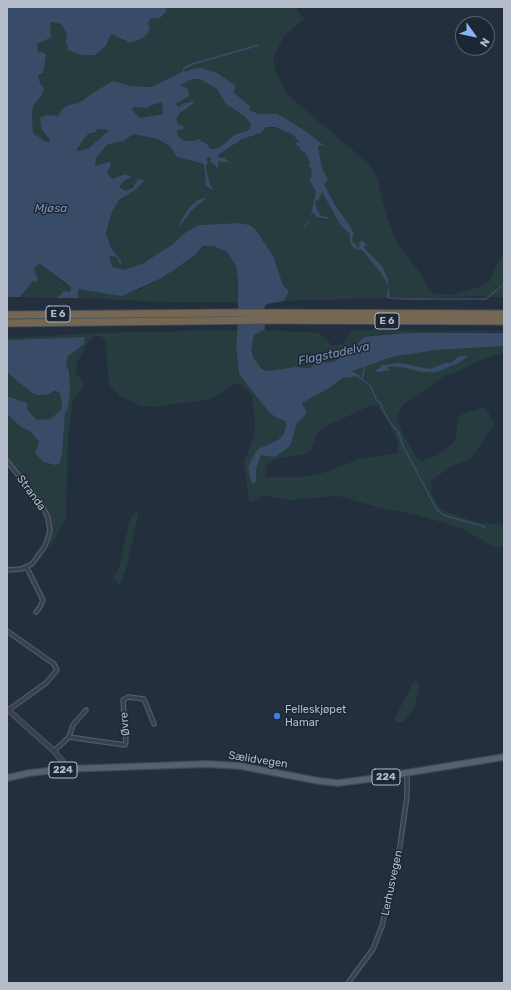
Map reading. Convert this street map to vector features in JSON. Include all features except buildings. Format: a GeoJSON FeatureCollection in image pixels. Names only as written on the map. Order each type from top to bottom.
{"type":"FeatureCollection","features":[{"type":"Feature","properties":{"kind":"highway","name":"E 6"},"geometry":{"type":"LineString","coordinates":[[8,315],[270,316],[504,314]]}},
{"type":"Feature","properties":{"kind":"highway","name":"E 6"},"geometry":{"type":"LineString","coordinates":[[8,323],[231,316]]}},
{"type":"Feature","properties":{"kind":"highway","name":"E 6"},"geometry":{"type":"LineString","coordinates":[[270,316],[504,321]]}},
{"type":"Feature","properties":{"kind":"main road","name":"Sælidvegen"},"geometry":{"type":"LineString","coordinates":[[7,778],[29,773],[66,769],[207,764],[240,766],[319,781],[338,783],[504,757]]}},
{"type":"Feature","properties":{"kind":"street","name":"Stranda"},"geometry":{"type":"LineString","coordinates":[[7,461],[42,505],[48,518],[50,531],[45,546],[37,560],[27,568]]}},
{"type":"Feature","properties":{"kind":"street"},"geometry":{"type":"LineString","coordinates":[[7,570],[27,568],[43,600],[36,612]]}},
{"type":"Feature","properties":{"kind":"street"},"geometry":{"type":"LineString","coordinates":[[7,631],[54,664],[57,670],[46,683],[7,710],[54,751],[66,769]]}},
{"type":"Feature","properties":{"kind":"street","name":"Øvre"},"geometry":{"type":"LineString","coordinates":[[69,738],[125,745],[123,700],[130,697],[144,699],[154,724]]}},
{"type":"Feature","properties":{"kind":"street"},"geometry":{"type":"LineString","coordinates":[[54,751],[69,738],[73,725],[86,710]]}},
{"type":"Feature","properties":{"kind":"street","name":"Lerhusvegen"},"geometry":{"type":"LineString","coordinates":[[348,983],[373,949],[382,926],[400,846],[408,796],[407,773]]}},
{"type":"Feature","properties":{"kind":"green space"},"geometry":{"type":"Polygon","coordinates":[[[165,7],[296,7],[302,17],[305,18],[285,35],[273,57],[275,70],[285,90],[292,99],[367,162],[376,174],[387,218],[398,245],[422,275],[427,286],[434,293],[451,295],[482,286],[489,282],[499,259],[504,253],[504,298],[480,296],[419,299],[390,297],[390,290],[383,267],[366,250],[364,245],[367,245],[362,240],[361,248],[359,249],[353,242],[345,219],[324,184],[328,180],[322,168],[318,147],[325,146],[307,132],[277,114],[258,114],[250,109],[250,106],[233,92],[236,86],[217,73],[185,72],[184,70],[193,65],[259,46],[259,44],[192,63],[184,67],[182,72],[161,81],[157,85],[140,87],[122,84],[104,85],[93,95],[78,103],[69,105],[62,110],[58,116],[46,115],[45,134],[50,140],[49,142],[35,136],[32,133],[33,106],[42,95],[44,88],[40,83],[38,75],[37,43],[50,33],[50,22],[61,24],[66,32],[67,39],[82,55],[95,55],[106,46],[111,33],[118,36],[125,42],[143,38],[148,33],[150,28],[148,23],[150,19],[160,18],[165,7]]]}},
{"type":"Feature","properties":{"kind":"green space"},"geometry":{"type":"Polygon","coordinates":[[[195,78],[204,80],[216,88],[226,104],[244,116],[251,124],[249,130],[234,135],[224,144],[215,149],[211,149],[206,143],[185,141],[179,137],[177,135],[177,130],[179,129],[175,119],[193,101],[182,104],[179,107],[176,106],[180,85],[187,80],[195,78]]]}},
{"type":"Feature","properties":{"kind":"green space"},"geometry":{"type":"Polygon","coordinates":[[[162,101],[163,114],[140,118],[131,109],[135,107],[148,108],[149,106],[162,101]]]}},
{"type":"Feature","properties":{"kind":"green space"},"geometry":{"type":"Polygon","coordinates":[[[266,127],[282,129],[292,134],[301,143],[298,142],[301,152],[306,153],[312,169],[314,177],[311,182],[316,192],[310,219],[304,228],[312,217],[313,212],[317,217],[327,220],[318,212],[315,202],[322,192],[343,228],[350,234],[350,242],[354,247],[361,249],[381,273],[388,285],[387,298],[284,301],[289,291],[283,285],[278,270],[261,236],[231,223],[199,225],[186,232],[172,245],[144,263],[124,270],[111,267],[109,257],[112,256],[118,259],[117,255],[111,248],[106,233],[111,214],[119,200],[135,190],[144,180],[133,188],[125,191],[119,187],[125,180],[130,178],[125,174],[112,179],[107,174],[111,165],[107,163],[95,166],[94,164],[96,158],[108,143],[124,141],[133,134],[157,139],[170,146],[183,158],[195,163],[204,164],[206,186],[213,191],[208,178],[205,160],[210,157],[216,166],[219,161],[230,163],[218,158],[218,155],[242,139],[261,133],[266,127]],[[206,199],[197,200],[188,209],[180,222],[206,199]]]}},
{"type":"Feature","properties":{"kind":"green space"},"geometry":{"type":"Polygon","coordinates":[[[97,129],[109,130],[89,148],[79,152],[76,150],[88,134],[97,129]]]}},
{"type":"Feature","properties":{"kind":"green space"},"geometry":{"type":"Polygon","coordinates":[[[207,245],[222,249],[232,257],[236,266],[238,279],[238,302],[170,302],[78,298],[78,289],[103,293],[138,290],[162,278],[207,245]]]}},
{"type":"Feature","properties":{"kind":"green space"},"geometry":{"type":"Polygon","coordinates":[[[40,264],[63,283],[71,287],[70,292],[61,293],[57,298],[20,297],[36,277],[34,271],[35,267],[40,264]]]}},
{"type":"Feature","properties":{"kind":"green space"},"geometry":{"type":"Polygon","coordinates":[[[237,330],[236,345],[239,374],[268,411],[275,417],[285,421],[286,425],[284,434],[278,441],[258,449],[251,460],[248,468],[253,484],[256,482],[256,469],[259,457],[261,455],[279,454],[293,434],[297,423],[307,413],[302,403],[331,387],[342,378],[360,376],[351,371],[392,357],[437,350],[504,346],[504,353],[478,361],[470,366],[445,376],[403,405],[397,418],[403,435],[418,460],[422,461],[438,455],[452,444],[455,439],[459,417],[462,414],[485,407],[495,424],[471,458],[449,468],[432,480],[431,493],[441,509],[448,513],[480,523],[504,525],[504,547],[494,547],[461,528],[413,514],[378,507],[338,496],[288,500],[263,495],[255,501],[249,501],[244,462],[254,436],[255,423],[252,396],[249,392],[239,383],[234,384],[213,398],[205,400],[154,407],[141,406],[120,396],[111,387],[108,379],[106,342],[104,338],[95,336],[89,341],[76,364],[76,373],[83,382],[83,387],[73,399],[68,435],[66,518],[50,548],[50,520],[46,507],[7,457],[7,414],[22,428],[30,431],[39,442],[36,448],[38,457],[43,462],[55,465],[62,456],[62,438],[69,376],[66,365],[68,356],[84,344],[85,337],[7,340],[7,338],[98,333],[237,330]],[[372,405],[322,428],[318,432],[311,450],[306,454],[280,458],[269,463],[266,467],[266,477],[305,477],[326,472],[360,459],[397,453],[398,442],[388,421],[377,406],[372,405]]]}},
{"type":"Feature","properties":{"kind":"green space"},"geometry":{"type":"Polygon","coordinates":[[[263,330],[319,333],[333,346],[342,344],[352,330],[504,332],[379,334],[364,337],[347,353],[334,362],[316,363],[310,368],[295,367],[269,371],[257,365],[251,350],[254,335],[263,330]]]}},
{"type":"Feature","properties":{"kind":"green space"},"geometry":{"type":"Polygon","coordinates":[[[7,371],[31,392],[37,395],[59,392],[61,396],[62,408],[52,419],[36,420],[28,411],[27,403],[7,396],[7,371]]]}},
{"type":"Feature","properties":{"kind":"green space"},"geometry":{"type":"Polygon","coordinates":[[[137,511],[138,516],[126,569],[120,585],[112,578],[118,571],[130,519],[137,511]]]}},
{"type":"Feature","properties":{"kind":"green space"},"geometry":{"type":"Polygon","coordinates":[[[414,681],[417,681],[419,687],[414,709],[403,722],[395,722],[395,717],[414,681]]]}},
{"type":"Feature","properties":{"kind":"water","name":"Mjøsa"},"geometry":{"type":"Polygon","coordinates":[[[7,7],[165,7],[167,10],[160,18],[150,19],[148,23],[150,28],[148,33],[143,38],[130,43],[111,34],[106,46],[95,55],[82,55],[67,50],[68,47],[65,42],[67,39],[66,32],[61,24],[50,22],[50,33],[52,37],[37,44],[38,53],[42,52],[46,55],[43,73],[38,75],[40,83],[44,88],[42,95],[33,106],[33,133],[49,142],[50,140],[41,128],[40,118],[46,115],[58,116],[62,109],[69,105],[78,103],[113,81],[131,86],[151,87],[182,72],[184,67],[192,63],[259,44],[259,46],[193,65],[184,70],[185,72],[192,69],[201,68],[217,73],[236,86],[233,92],[250,106],[250,110],[258,114],[277,114],[307,132],[326,147],[320,145],[318,147],[322,168],[328,180],[324,184],[334,203],[354,234],[352,239],[353,242],[359,248],[360,245],[358,244],[362,240],[367,245],[364,246],[366,250],[383,267],[388,280],[390,297],[387,298],[388,285],[381,273],[361,249],[358,250],[353,247],[350,242],[350,234],[341,226],[322,192],[318,201],[316,200],[315,202],[318,212],[322,216],[328,217],[328,219],[317,217],[313,212],[309,222],[304,228],[310,219],[316,192],[309,179],[314,176],[311,175],[312,169],[308,166],[310,164],[306,153],[299,150],[300,146],[297,146],[296,142],[301,143],[292,134],[275,127],[266,127],[261,133],[242,139],[218,155],[218,158],[224,158],[231,163],[219,161],[217,169],[214,164],[210,162],[211,157],[206,160],[208,162],[206,166],[208,178],[213,191],[206,186],[204,164],[177,157],[170,146],[157,139],[133,134],[124,141],[108,144],[96,158],[95,166],[109,162],[111,165],[107,173],[112,179],[125,174],[130,176],[131,178],[125,180],[119,187],[125,191],[133,188],[138,179],[145,180],[135,190],[119,200],[111,214],[106,233],[111,248],[122,262],[120,264],[117,258],[112,256],[109,257],[112,267],[124,270],[144,263],[172,245],[186,232],[199,225],[238,223],[249,225],[256,230],[273,256],[283,285],[289,291],[284,301],[267,304],[264,308],[265,329],[254,335],[251,350],[254,359],[262,369],[269,371],[295,367],[310,368],[316,363],[334,362],[347,353],[364,337],[381,335],[407,333],[504,333],[504,346],[437,350],[392,357],[352,371],[361,376],[342,378],[331,387],[302,403],[307,413],[297,423],[290,446],[275,457],[261,455],[256,469],[256,482],[252,484],[248,468],[251,460],[258,449],[278,440],[284,434],[286,425],[285,421],[275,417],[268,411],[239,374],[236,345],[238,324],[238,279],[236,266],[227,252],[213,246],[203,246],[195,255],[162,278],[122,296],[78,289],[78,298],[57,298],[64,291],[70,292],[71,287],[40,264],[35,267],[34,271],[38,279],[37,282],[33,281],[20,297],[7,297],[7,7]],[[192,79],[180,85],[188,89],[189,96],[175,104],[179,107],[182,104],[193,101],[194,103],[180,113],[176,119],[178,124],[184,127],[183,129],[177,130],[177,135],[185,141],[194,141],[199,139],[206,143],[211,149],[215,149],[224,144],[234,135],[249,130],[251,124],[244,116],[226,104],[216,88],[200,79],[192,79]],[[162,102],[149,106],[148,108],[135,107],[131,109],[140,118],[163,114],[162,102]],[[97,129],[96,132],[88,134],[76,150],[79,151],[89,148],[109,130],[97,129]]]}},
{"type":"Feature","properties":{"kind":"water"},"geometry":{"type":"Polygon","coordinates":[[[207,198],[191,211],[179,227],[180,222],[188,209],[197,200],[207,198]]]}},
{"type":"Feature","properties":{"kind":"water"},"geometry":{"type":"Polygon","coordinates":[[[85,337],[84,344],[68,356],[66,365],[69,371],[70,393],[68,408],[65,412],[62,456],[59,464],[55,465],[43,462],[35,453],[39,442],[30,431],[22,428],[7,414],[7,396],[27,403],[28,411],[37,420],[51,419],[62,408],[61,396],[59,392],[55,391],[46,395],[37,395],[9,374],[7,371],[7,340],[85,337]]]}},
{"type":"Feature","properties":{"kind":"water"},"geometry":{"type":"Polygon","coordinates":[[[469,355],[459,363],[437,372],[420,372],[407,368],[390,366],[388,368],[391,370],[375,371],[383,365],[399,363],[430,369],[448,362],[450,364],[458,357],[469,355]]]}},
{"type":"Feature","properties":{"kind":"waterway"},"geometry":{"type":"LineString","coordinates":[[389,296],[389,298],[405,299],[486,299],[504,284]]}},
{"type":"Feature","properties":{"kind":"waterway"},"geometry":{"type":"LineString","coordinates":[[362,379],[365,365]]}},
{"type":"Feature","properties":{"kind":"waterway"},"geometry":{"type":"LineString","coordinates":[[357,376],[370,385],[377,401],[381,403],[382,408],[391,424],[398,431],[403,446],[437,510],[443,515],[485,527]]}},
{"type":"Feature","properties":{"kind":"place","name":"Felleskjøpet Hamar"},"geometry":{"type":"Point","coordinates":[277,716]}},
{"type":"Feature","properties":{"kind":"water label","name":"Flagstadelva"},"geometry":{"type":"Point","coordinates":[334,354]}}]}
